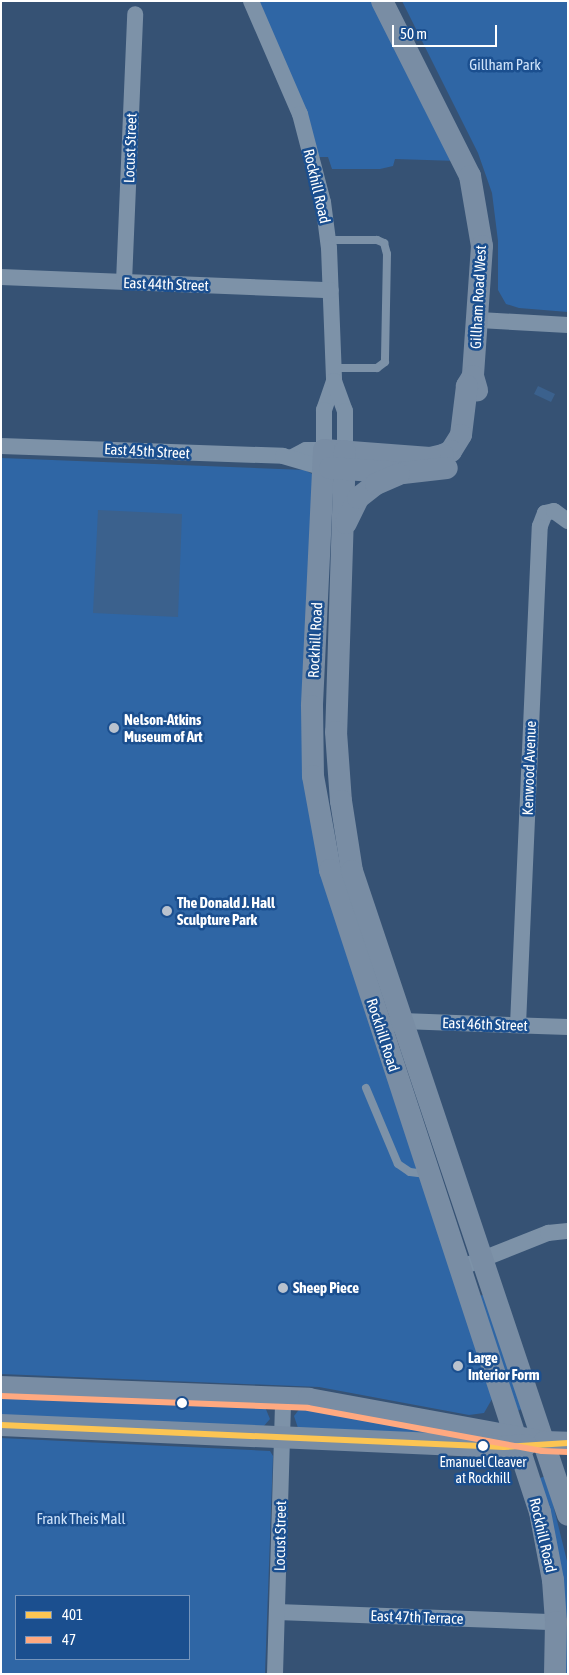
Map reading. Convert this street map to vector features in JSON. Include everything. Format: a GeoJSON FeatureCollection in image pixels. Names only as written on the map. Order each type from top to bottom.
{"type":"FeatureCollection","features":[{"type":"Feature","properties":{"kind":"main road","name":"Gillham Road West"},"geometry":{"type":"LineString","coordinates":[[382,1],[470,176],[482,246],[479,320],[473,376],[477,387],[474,426],[468,449],[461,459],[444,470],[403,473]]}},
{"type":"Feature","properties":{"kind":"main road","name":"East 45th Street"},"geometry":{"type":"LineString","coordinates":[[334,459],[430,458],[451,451],[461,435],[467,386],[473,376]]}},
{"type":"Feature","properties":{"kind":"main road","name":"East 45th Street"},"geometry":{"type":"LineString","coordinates":[[334,459],[403,473]]}},
{"type":"Feature","properties":{"kind":"main road","name":"Rockhill Road"},"geometry":{"type":"LineString","coordinates":[[334,459],[343,536],[336,732],[341,801],[352,871],[568,1515]]}},
{"type":"Feature","properties":{"kind":"main road","name":"Rockhill Road"},"geometry":{"type":"LineString","coordinates":[[334,459],[312,706],[314,776],[330,870],[380,1028],[517,1440],[548,1547],[556,1622],[555,1674]]}},
{"type":"Feature","properties":{"kind":"main road"},"geometry":{"type":"LineString","coordinates":[[343,536],[358,498],[376,484],[403,473]]}},
{"type":"Feature","properties":{"kind":"main road"},"geometry":{"type":"LineString","coordinates":[[1,1387],[322,1401],[517,1440]]}},
{"type":"Feature","properties":{"kind":"main road"},"geometry":{"type":"LineString","coordinates":[[1,1425],[282,1445],[517,1440],[568,1443]]}},
{"type":"Feature","properties":{"kind":"street","name":"Rockhill Road"},"geometry":{"type":"LineString","coordinates":[[251,1],[300,114],[323,202],[328,240],[331,290],[333,374],[345,411],[334,459]]}},
{"type":"Feature","properties":{"kind":"street","name":"Locust Street"},"geometry":{"type":"LineString","coordinates":[[124,282],[135,14]]}},
{"type":"Feature","properties":{"kind":"street","name":"East 44th Street"},"geometry":{"type":"LineString","coordinates":[[1,278],[331,290]]}},
{"type":"Feature","properties":{"kind":"street"},"geometry":{"type":"LineString","coordinates":[[479,320],[568,325]]}},
{"type":"Feature","properties":{"kind":"street","name":"East 45th Street"},"geometry":{"type":"LineString","coordinates":[[1,446],[292,457],[305,465],[334,459]]}},
{"type":"Feature","properties":{"kind":"street","name":"Kenwood Avenue"},"geometry":{"type":"LineString","coordinates":[[518,1025],[540,526],[545,513],[554,511],[568,521]]}},
{"type":"Feature","properties":{"kind":"street","name":"East 46th Street"},"geometry":{"type":"LineString","coordinates":[[380,1028],[402,1021],[568,1027]]}},
{"type":"Feature","properties":{"kind":"street"},"geometry":{"type":"LineString","coordinates":[[460,1268],[548,1233],[568,1231]]}},
{"type":"Feature","properties":{"kind":"street","name":"Locust Street"},"geometry":{"type":"LineString","coordinates":[[274,1674],[283,1398]]}},
{"type":"Feature","properties":{"kind":"street","name":"East 47th Terrace"},"geometry":{"type":"LineString","coordinates":[[277,1612],[556,1622]]}},
{"type":"Feature","properties":{"kind":"lane"},"geometry":{"type":"LineString","coordinates":[[328,240],[377,240],[384,243],[387,254],[385,362],[376,368],[333,374]]}},
{"type":"Feature","properties":{"kind":"lane"},"geometry":{"type":"LineString","coordinates":[[366,1088],[398,1164],[410,1172],[429,1174]]}},
{"type":"Feature","properties":{"kind":"green space"},"geometry":{"type":"Polygon","coordinates":[[[256,1],[375,1],[458,161],[395,159],[393,166],[380,169],[332,169],[328,157],[317,157],[256,1]]]}},
{"type":"Feature","properties":{"kind":"green space","name":"Gillham Park"},"geometry":{"type":"Polygon","coordinates":[[[402,1],[568,1],[568,312],[519,308],[506,304],[498,290],[498,241],[492,193],[478,153],[402,1]]]}},
{"type":"Feature","properties":{"kind":"green space","name":"The Donald J. Hall Sculpture Park"},"geometry":{"type":"Polygon","coordinates":[[[1,458],[305,470],[314,475],[306,759],[492,1399],[484,1413],[469,1415],[319,1387],[1,1374],[1,458]]]}},
{"type":"Feature","properties":{"kind":"green space"},"geometry":{"type":"Polygon","coordinates":[[[486,1294],[524,1408],[515,1412],[476,1297],[486,1294]]]}},
{"type":"Feature","properties":{"kind":"green space"},"geometry":{"type":"Polygon","coordinates":[[[1,1394],[265,1407],[270,1419],[263,1427],[1,1418],[1,1394]]]}},
{"type":"Feature","properties":{"kind":"green space"},"geometry":{"type":"Polygon","coordinates":[[[301,1407],[472,1435],[298,1428],[294,1416],[301,1407]]]}},
{"type":"Feature","properties":{"kind":"green space","name":"Frank Theis Mall"},"geometry":{"type":"Polygon","coordinates":[[[1,1438],[270,1451],[273,1456],[265,1674],[1,1674],[1,1438]]]}},
{"type":"Feature","properties":{"kind":"green space"},"geometry":{"type":"Polygon","coordinates":[[[546,1476],[568,1565],[568,1674],[562,1674],[537,1479],[546,1476]]]}},
{"type":"Feature","properties":{"kind":"shaded area"},"geometry":{"type":"Polygon","coordinates":[[[538,386],[555,394],[551,402],[534,394],[538,386]]]}},
{"type":"Feature","properties":{"kind":"shaded area"},"geometry":{"type":"Polygon","coordinates":[[[98,510],[182,514],[178,617],[93,613],[98,510]]]}},
{"type":"Feature","properties":{"kind":"transit line","name":"47"},"geometry":{"type":"LineString","coordinates":[[1,1396],[308,1408],[542,1451],[568,1452]]}},
{"type":"Feature","properties":{"kind":"transit line","name":"401"},"geometry":{"type":"LineString","coordinates":[[1,1425],[504,1447],[568,1443]]}},
{"type":"Feature","properties":{"kind":"place","name":"Nelson-Atkins Museum of Art"},"geometry":{"type":"Point","coordinates":[114,728]}},
{"type":"Feature","properties":{"kind":"place","name":"The Donald J. Hall Sculpture Park"},"geometry":{"type":"Point","coordinates":[167,911]}},
{"type":"Feature","properties":{"kind":"place","name":"Sheep Piece"},"geometry":{"type":"Point","coordinates":[283,1288]}},
{"type":"Feature","properties":{"kind":"place","name":"Large Interior Form"},"geometry":{"type":"Point","coordinates":[458,1366]}},
{"type":"Feature","properties":{"kind":"place","name":"Emanuel Cleaver at Rockhill"},"geometry":{"type":"Point","coordinates":[483,1446]}}]}
